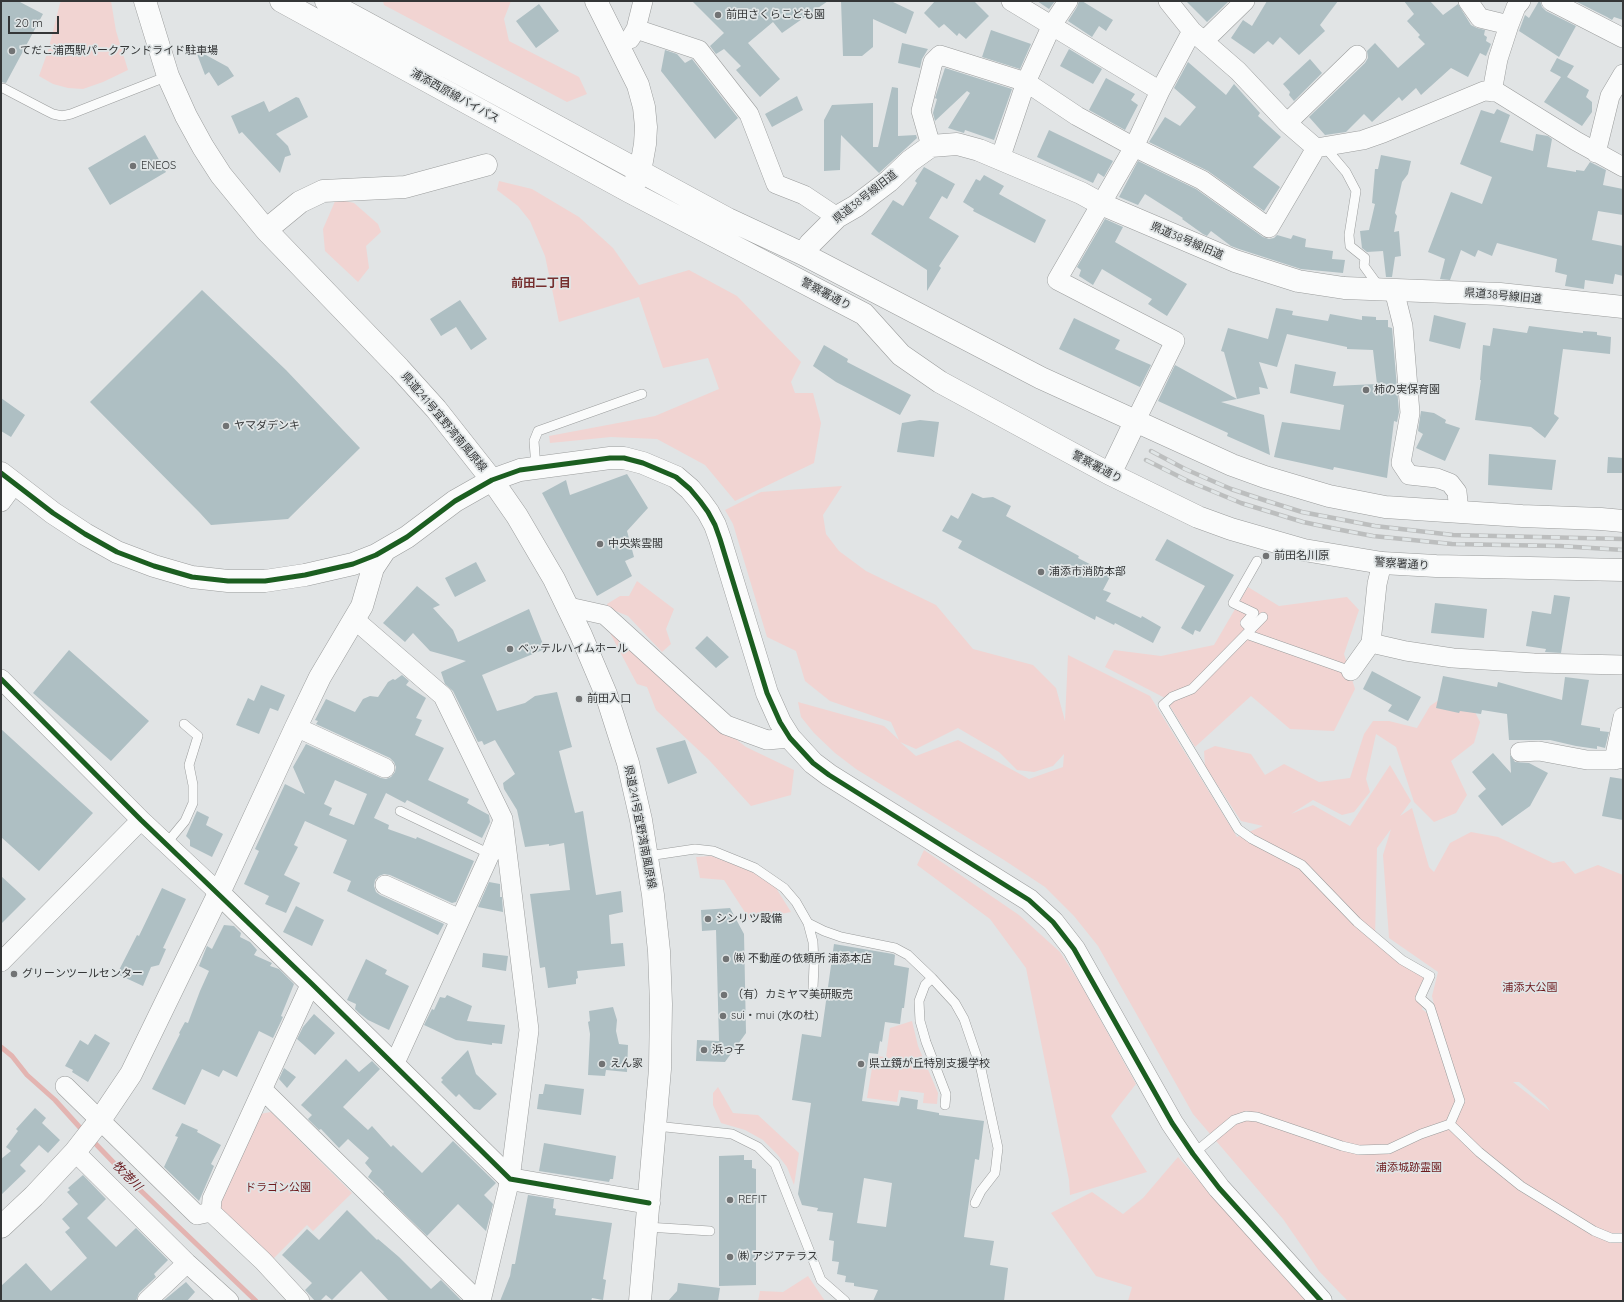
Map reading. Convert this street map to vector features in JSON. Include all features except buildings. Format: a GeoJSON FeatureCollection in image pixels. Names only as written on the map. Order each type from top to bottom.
{"type":"FeatureCollection","features":[{"type":"Feature","properties":{"kind":"main road","name":"県道241号宜野湾南風原線"},"geometry":{"type":"LineString","coordinates":[[145,1],[168,76],[186,116],[203,147],[226,181],[266,230],[413,383],[436,409],[492,480],[517,516],[539,552],[569,607],[594,664],[617,726],[635,792],[648,856],[657,921],[661,976],[661,1036],[656,1126],[640,1301]]}},
{"type":"Feature","properties":{"kind":"main road","name":"浦添西原線バイパス"},"geometry":{"type":"LineString","coordinates":[[281,1],[630,192]]}},
{"type":"Feature","properties":{"kind":"main road","name":"浦添西原線バイパス"},"geometry":{"type":"LineString","coordinates":[[326,1],[640,172]]}},
{"type":"Feature","properties":{"kind":"main road"},"geometry":{"type":"LineString","coordinates":[[596,1],[638,85],[644,107],[646,144],[640,172],[630,192]]}},
{"type":"Feature","properties":{"kind":"main road","name":"県道38号線旧道"},"geometry":{"type":"LineString","coordinates":[[803,254],[810,244],[837,217],[856,206],[889,181],[910,161],[931,146],[957,144],[979,150],[1235,261],[1298,281],[1344,288],[1500,294],[1623,307]]}},
{"type":"Feature","properties":{"kind":"main road"},"geometry":{"type":"LineString","coordinates":[[266,230],[300,202],[323,191],[405,187],[486,165]]}},
{"type":"Feature","properties":{"kind":"main road"},"geometry":{"type":"LineString","coordinates":[[640,172],[728,219],[803,254],[1041,378],[1232,465],[1265,477],[1329,496],[1385,507],[1601,519],[1623,522]]}},
{"type":"Feature","properties":{"kind":"main road"},"geometry":{"type":"LineString","coordinates":[[640,172],[653,183],[858,295],[864,314]]}},
{"type":"Feature","properties":{"kind":"main road","name":"警察署通り"},"geometry":{"type":"LineString","coordinates":[[630,192],[864,314],[901,355],[940,382],[1110,474],[1198,517],[1231,529],[1304,550],[1382,563],[1436,566],[1623,570]]}},
{"type":"Feature","properties":{"kind":"main road"},"geometry":{"type":"LineString","coordinates":[[1110,474],[1135,422]]}},
{"type":"Feature","properties":{"kind":"main road"},"geometry":{"type":"LineString","coordinates":[[8,478],[53,513],[85,534],[117,552],[154,566],[192,577],[228,581],[265,580],[326,571],[352,564],[385,550],[407,537],[455,501],[492,480],[520,470],[610,458],[624,458],[643,463],[676,477],[690,489],[708,512],[720,539],[767,693],[776,716],[790,738],[813,763],[829,775],[1029,900],[1053,922],[1074,949],[1172,1123],[1193,1154],[1220,1188],[1321,1301]]}},
{"type":"Feature","properties":{"kind":"main road"},"geometry":{"type":"LineString","coordinates":[[1,1227],[34,1196],[78,1149],[121,1090],[140,1056],[219,893],[320,678],[365,597],[373,568],[385,550]]}},
{"type":"Feature","properties":{"kind":"main road"},"geometry":{"type":"LineString","coordinates":[[326,571],[346,576],[354,582],[359,599],[354,619]]}},
{"type":"Feature","properties":{"kind":"main road"},"geometry":{"type":"LineString","coordinates":[[219,893],[510,1179],[649,1202]]}},
{"type":"Feature","properties":{"kind":"street"},"geometry":{"type":"LineString","coordinates":[[620,49],[631,38],[636,29],[643,1]]}},
{"type":"Feature","properties":{"kind":"street"},"geometry":{"type":"LineString","coordinates":[[1012,1],[1160,91]]}},
{"type":"Feature","properties":{"kind":"street"},"geometry":{"type":"LineString","coordinates":[[1000,159],[1026,82],[1052,25],[1068,1]]}},
{"type":"Feature","properties":{"kind":"street"},"geometry":{"type":"LineString","coordinates":[[1168,1],[1198,36],[1238,71],[1287,123],[1320,147],[1363,140],[1376,136],[1484,91],[1497,92],[1623,167]]}},
{"type":"Feature","properties":{"kind":"street"},"geometry":{"type":"LineString","coordinates":[[1135,422],[1175,341],[1057,280],[1134,147],[1160,91],[1198,36],[1245,1]]}},
{"type":"Feature","properties":{"kind":"street"},"geometry":{"type":"LineString","coordinates":[[1468,1],[1480,18],[1509,25]]}},
{"type":"Feature","properties":{"kind":"street"},"geometry":{"type":"LineString","coordinates":[[1492,92],[1498,59],[1516,7],[1521,1]]}},
{"type":"Feature","properties":{"kind":"street"},"geometry":{"type":"LineString","coordinates":[[1551,1],[1623,38]]}},
{"type":"Feature","properties":{"kind":"street"},"geometry":{"type":"LineString","coordinates":[[636,29],[699,50],[749,114],[776,184],[804,195],[837,217]]}},
{"type":"Feature","properties":{"kind":"street"},"geometry":{"type":"LineString","coordinates":[[931,146],[921,111],[933,62],[940,55],[1026,82],[1077,116],[1134,147],[1202,180],[1269,228],[1320,147]]}},
{"type":"Feature","properties":{"kind":"street"},"geometry":{"type":"LineString","coordinates":[[1287,123],[1357,55]]}},
{"type":"Feature","properties":{"kind":"street"},"geometry":{"type":"LineString","coordinates":[[1596,152],[1610,96],[1623,74]]}},
{"type":"Feature","properties":{"kind":"street"},"geometry":{"type":"LineString","coordinates":[[1388,289],[1403,326],[1410,413],[1401,463],[1409,475],[1437,478],[1450,483],[1457,492],[1459,512]]}},
{"type":"Feature","properties":{"kind":"street"},"geometry":{"type":"LineString","coordinates":[[1,502],[8,478]]}},
{"type":"Feature","properties":{"kind":"street"},"geometry":{"type":"LineString","coordinates":[[1351,671],[1371,643],[1377,584],[1382,563]]}},
{"type":"Feature","properties":{"kind":"street"},"geometry":{"type":"LineString","coordinates":[[569,607],[605,615],[726,725],[767,740],[790,738]]}},
{"type":"Feature","properties":{"kind":"street"},"geometry":{"type":"LineString","coordinates":[[354,619],[443,696],[503,819],[530,1030],[510,1179],[479,1301]]}},
{"type":"Feature","properties":{"kind":"street"},"geometry":{"type":"LineString","coordinates":[[1371,643],[1406,651],[1453,658],[1534,663],[1623,665]]}},
{"type":"Feature","properties":{"kind":"street"},"geometry":{"type":"LineString","coordinates":[[1,679],[141,820],[219,893]]}},
{"type":"Feature","properties":{"kind":"street"},"geometry":{"type":"LineString","coordinates":[[1520,752],[1539,751],[1587,760],[1619,759],[1623,717]]}},
{"type":"Feature","properties":{"kind":"street"},"geometry":{"type":"LineString","coordinates":[[296,727],[385,768]]}},
{"type":"Feature","properties":{"kind":"street"},"geometry":{"type":"LineString","coordinates":[[394,1065],[490,854],[503,819]]}},
{"type":"Feature","properties":{"kind":"street"},"geometry":{"type":"LineString","coordinates":[[1,962],[141,820]]}},
{"type":"Feature","properties":{"kind":"street"},"geometry":{"type":"LineString","coordinates":[[385,885],[460,919]]}},
{"type":"Feature","properties":{"kind":"street"},"geometry":{"type":"LineString","coordinates":[[211,1212],[212,1199],[312,983]]}},
{"type":"Feature","properties":{"kind":"street"},"geometry":{"type":"LineString","coordinates":[[65,1086],[98,1123],[197,1215],[211,1212]]}},
{"type":"Feature","properties":{"kind":"street"},"geometry":{"type":"LineString","coordinates":[[263,1090],[479,1301]]}},
{"type":"Feature","properties":{"kind":"street"},"geometry":{"type":"LineString","coordinates":[[78,1149],[187,1263],[229,1301]]}},
{"type":"Feature","properties":{"kind":"street"},"geometry":{"type":"LineString","coordinates":[[211,1212],[263,1261],[300,1301]]}},
{"type":"Feature","properties":{"kind":"street"},"geometry":{"type":"LineString","coordinates":[[147,1301],[187,1263]]}},
{"type":"Feature","properties":{"kind":"lane"},"geometry":{"type":"LineString","coordinates":[[3,88],[53,114],[62,116],[71,114],[168,76]]}},
{"type":"Feature","properties":{"kind":"lane"},"geometry":{"type":"LineString","coordinates":[[1320,147],[1346,172],[1356,192],[1349,235],[1350,246],[1365,258],[1364,266],[1388,289]]}},
{"type":"Feature","properties":{"kind":"lane"},"geometry":{"type":"LineString","coordinates":[[536,468],[534,441],[538,431],[642,394]]}},
{"type":"Feature","properties":{"kind":"lane"},"geometry":{"type":"LineString","coordinates":[[1257,561],[1233,603],[1254,613],[1245,623],[1249,631],[1351,671]]}},
{"type":"Feature","properties":{"kind":"lane"},"geometry":{"type":"LineString","coordinates":[[1193,1154],[1234,1120],[1246,1116],[1257,1117],[1342,1146],[1375,1150],[1389,1149],[1421,1134],[1450,1124],[1460,1101],[1430,1007],[1420,998],[1430,976],[1402,960],[1357,922],[1302,865],[1252,839],[1238,829],[1163,705],[1172,697],[1192,688],[1263,617]]}},
{"type":"Feature","properties":{"kind":"lane"},"geometry":{"type":"LineString","coordinates":[[166,844],[185,821],[193,803],[193,785],[189,765],[198,736],[184,724]]}},
{"type":"Feature","properties":{"kind":"lane"},"geometry":{"type":"LineString","coordinates":[[400,811],[490,854]]}},
{"type":"Feature","properties":{"kind":"lane"},"geometry":{"type":"LineString","coordinates":[[648,856],[695,849],[713,851],[755,868],[784,888],[796,902],[808,923],[813,942],[814,965],[812,988]]}},
{"type":"Feature","properties":{"kind":"lane"},"geometry":{"type":"LineString","coordinates":[[808,923],[841,937],[895,948],[908,955],[955,1003],[964,1019],[980,1070],[998,1148],[995,1173],[981,1191],[975,1203]]}},
{"type":"Feature","properties":{"kind":"lane"},"geometry":{"type":"LineString","coordinates":[[932,978],[925,985],[919,1001],[920,1021],[926,1042],[946,1094],[945,1105]]}},
{"type":"Feature","properties":{"kind":"lane"},"geometry":{"type":"LineString","coordinates":[[1450,1124],[1484,1157],[1521,1186],[1594,1231],[1611,1238],[1623,1238]]}},
{"type":"Feature","properties":{"kind":"lane"},"geometry":{"type":"LineString","coordinates":[[656,1126],[732,1134],[758,1147],[775,1164],[821,1280],[845,1301]]}},
{"type":"Feature","properties":{"kind":"lane"},"geometry":{"type":"LineString","coordinates":[[647,1227],[710,1231]]}},
{"type":"Feature","properties":{"kind":"green space"},"geometry":{"type":"Polygon","coordinates":[[[62,1],[111,1],[116,31],[128,70],[103,82],[83,89],[68,88],[53,84],[39,76],[48,51],[60,3],[62,1]]]}},
{"type":"Feature","properties":{"kind":"green space"},"geometry":{"type":"Polygon","coordinates":[[[383,1],[511,1],[504,19],[509,41],[579,77],[587,94],[567,102],[384,5],[383,1]]]}},
{"type":"Feature","properties":{"kind":"green space"},"geometry":{"type":"Polygon","coordinates":[[[499,181],[532,189],[579,217],[613,248],[639,285],[689,270],[737,296],[801,362],[791,382],[795,393],[813,393],[821,423],[814,463],[735,501],[705,465],[657,439],[611,437],[550,443],[549,436],[655,416],[719,389],[708,358],[663,368],[639,297],[559,322],[545,256],[530,221],[518,206],[497,190],[499,181]]]}},
{"type":"Feature","properties":{"kind":"green space"},"geometry":{"type":"Polygon","coordinates":[[[336,199],[354,203],[378,224],[381,232],[366,246],[369,268],[358,282],[325,251],[323,229],[336,199]]]}},
{"type":"Feature","properties":{"kind":"green space","name":"浦添城跡霊園"},"geometry":{"type":"Polygon","coordinates":[[[842,486],[823,515],[826,534],[839,551],[866,571],[936,605],[973,649],[1033,665],[1056,688],[1065,721],[1068,655],[1150,696],[1237,837],[1263,826],[1241,821],[1205,766],[1204,751],[1215,746],[1251,754],[1265,775],[1284,764],[1319,782],[1350,778],[1364,734],[1373,721],[1389,721],[1417,728],[1430,706],[1449,693],[1469,700],[1480,722],[1474,743],[1451,761],[1467,795],[1456,813],[1434,822],[1414,802],[1396,747],[1376,734],[1366,779],[1370,792],[1354,812],[1342,815],[1313,800],[1291,814],[1313,805],[1350,826],[1390,765],[1411,801],[1400,816],[1412,808],[1429,867],[1434,872],[1450,843],[1471,832],[1498,837],[1553,863],[1564,861],[1575,874],[1598,865],[1623,875],[1623,1301],[1348,1301],[1319,1271],[1283,1219],[1193,1114],[1098,946],[1074,916],[1045,887],[856,769],[835,753],[814,733],[801,717],[798,702],[884,726],[899,740],[891,722],[830,701],[805,681],[796,651],[767,637],[733,524],[725,510],[761,492],[842,486]],[[958,728],[916,749],[900,742],[916,756],[958,740],[1029,779],[1063,767],[1064,754],[1053,766],[1034,772],[1017,770],[999,752],[958,728]],[[1391,829],[1377,848],[1375,938],[1433,975],[1422,1009],[1438,1022],[1432,996],[1438,972],[1389,938],[1383,855],[1391,829]],[[1513,1082],[1550,1111],[1546,1105],[1519,1082],[1513,1082]]]}},
{"type":"Feature","properties":{"kind":"green space"},"geometry":{"type":"Polygon","coordinates":[[[637,581],[674,609],[666,629],[671,644],[662,652],[628,616],[608,608],[607,604],[620,596],[629,596],[637,581]]]}},
{"type":"Feature","properties":{"kind":"green space"},"geometry":{"type":"Polygon","coordinates":[[[1248,587],[1279,606],[1347,597],[1359,610],[1344,654],[1355,689],[1334,731],[1290,729],[1251,696],[1195,747],[1165,698],[1105,667],[1114,650],[1161,656],[1214,645],[1248,587]]]}},
{"type":"Feature","properties":{"kind":"green space"},"geometry":{"type":"Polygon","coordinates":[[[613,629],[683,698],[746,747],[794,770],[791,795],[751,806],[709,760],[656,710],[647,687],[637,684],[610,633],[613,629]]]}},
{"type":"Feature","properties":{"kind":"green space"},"geometry":{"type":"Polygon","coordinates":[[[924,850],[1019,915],[1060,952],[1081,985],[1136,1084],[1111,1116],[1147,1172],[1070,1195],[1069,1180],[1026,968],[990,919],[917,865],[924,850]]]}},
{"type":"Feature","properties":{"kind":"green space"},"geometry":{"type":"Polygon","coordinates":[[[711,856],[761,876],[776,888],[791,912],[750,920],[724,880],[700,878],[696,857],[711,856]]]}},
{"type":"Feature","properties":{"kind":"green space"},"geometry":{"type":"Polygon","coordinates":[[[912,1021],[918,1046],[938,1093],[937,1104],[923,1103],[924,1093],[899,1090],[897,1102],[867,1098],[874,1056],[886,1057],[890,1028],[912,1021]]]}},
{"type":"Feature","properties":{"kind":"green space"},"geometry":{"type":"Polygon","coordinates":[[[718,1087],[733,1113],[758,1115],[799,1153],[794,1185],[787,1167],[763,1140],[745,1130],[721,1123],[713,1105],[713,1093],[718,1087]]]}},
{"type":"Feature","properties":{"kind":"green space","name":"ドラゴン公園"},"geometry":{"type":"Polygon","coordinates":[[[271,1112],[352,1193],[313,1231],[307,1225],[272,1260],[223,1215],[219,1200],[260,1114],[271,1112]]]}},
{"type":"Feature","properties":{"kind":"green space"},"geometry":{"type":"Polygon","coordinates":[[[1178,1157],[1306,1301],[1128,1301],[1132,1287],[1096,1276],[1051,1213],[1092,1192],[1123,1214],[1143,1198],[1178,1157]]]}},
{"type":"Feature","properties":{"kind":"green space"},"geometry":{"type":"Polygon","coordinates":[[[808,1276],[825,1301],[758,1301],[760,1291],[783,1292],[808,1276]]]}},
{"type":"Feature","properties":{"kind":"waterway","name":"牧港川"},"geometry":{"type":"LineString","coordinates":[[1,1047],[12,1056],[27,1075],[55,1100],[84,1132]]}},
{"type":"Feature","properties":{"kind":"waterway","name":"牧港川"},"geometry":{"type":"LineString","coordinates":[[91,1139],[138,1188],[256,1301]]}},
{"type":"Feature","properties":{"kind":"railway"},"geometry":{"type":"LineString","coordinates":[[1151,451],[1185,469],[1231,489],[1302,512],[1375,526],[1453,535],[1623,539]]}},
{"type":"Feature","properties":{"kind":"railway"},"geometry":{"type":"LineString","coordinates":[[1146,460],[1188,481],[1241,503],[1303,522],[1373,536],[1452,544],[1560,546],[1623,550]]}},
{"type":"Feature","properties":{"kind":"cycle path"},"geometry":{"type":"LineString","coordinates":[[1,473],[53,513],[85,534],[117,552],[154,566],[192,577],[228,581],[265,581],[305,575],[353,564],[376,555],[407,537],[455,501],[492,480],[520,470],[610,458],[624,458],[643,463],[676,477],[690,489],[700,501],[715,525],[767,693],[780,722],[790,738],[813,763],[829,775],[1029,900],[1053,922],[1074,949],[1172,1123],[1193,1154],[1219,1188],[1321,1301]]}},
{"type":"Feature","properties":{"kind":"cycle path"},"geometry":{"type":"LineString","coordinates":[[1,679],[141,820],[311,983],[510,1179],[649,1203]]}},
{"type":"Feature","properties":{"kind":"place","name":"前田さくらこども園"},"geometry":{"type":"Point","coordinates":[718,15]}},
{"type":"Feature","properties":{"kind":"place","name":"てだこ浦西駅パークアンドライド駐車場"},"geometry":{"type":"Point","coordinates":[12,51]}},
{"type":"Feature","properties":{"kind":"place","name":"ENEOS"},"geometry":{"type":"Point","coordinates":[133,166]}},
{"type":"Feature","properties":{"kind":"place","name":"柿の実保育園"},"geometry":{"type":"Point","coordinates":[1366,390]}},
{"type":"Feature","properties":{"kind":"place","name":"ヤマダデンキ"},"geometry":{"type":"Point","coordinates":[226,426]}},
{"type":"Feature","properties":{"kind":"place","name":"中央紫雲閣"},"geometry":{"type":"Point","coordinates":[600,544]}},
{"type":"Feature","properties":{"kind":"place","name":"前田名川原"},"geometry":{"type":"Point","coordinates":[1266,556]}},
{"type":"Feature","properties":{"kind":"place","name":"浦添市消防本部"},"geometry":{"type":"Point","coordinates":[1041,572]}},
{"type":"Feature","properties":{"kind":"place","name":"ベッテルハイムホール"},"geometry":{"type":"Point","coordinates":[510,649]}},
{"type":"Feature","properties":{"kind":"place","name":"前田入口"},"geometry":{"type":"Point","coordinates":[579,699]}},
{"type":"Feature","properties":{"kind":"place","name":"シンリツ設備"},"geometry":{"type":"Point","coordinates":[708,919]}},
{"type":"Feature","properties":{"kind":"place","name":"㈱ 不動産の依頼所 浦添本店"},"geometry":{"type":"Point","coordinates":[726,959]}},
{"type":"Feature","properties":{"kind":"place","name":"グリーンツールセンター"},"geometry":{"type":"Point","coordinates":[14,974]}},
{"type":"Feature","properties":{"kind":"place","name":"（有）カミヤマ美研販売"},"geometry":{"type":"Point","coordinates":[724,995]}},
{"type":"Feature","properties":{"kind":"place","name":"sui・mui (水の杜)"},"geometry":{"type":"Point","coordinates":[723,1016]}},
{"type":"Feature","properties":{"kind":"place","name":"浜っ子"},"geometry":{"type":"Point","coordinates":[704,1050]}},
{"type":"Feature","properties":{"kind":"place","name":"えん家"},"geometry":{"type":"Point","coordinates":[602,1064]}},
{"type":"Feature","properties":{"kind":"place","name":"県立鏡が丘特別支援学校"},"geometry":{"type":"Point","coordinates":[861,1064]}},
{"type":"Feature","properties":{"kind":"place","name":"REFIT"},"geometry":{"type":"Point","coordinates":[730,1200]}},
{"type":"Feature","properties":{"kind":"place","name":"㈱ アジアテラス"},"geometry":{"type":"Point","coordinates":[730,1257]}},
{"type":"Feature","properties":{"kind":"district","name":"前田二丁目"},"geometry":{"type":"Point","coordinates":[541,283]}},
{"type":"Feature","properties":{"kind":"park label","name":"浦添大公園"},"geometry":{"type":"Point","coordinates":[1530,988]}}]}
